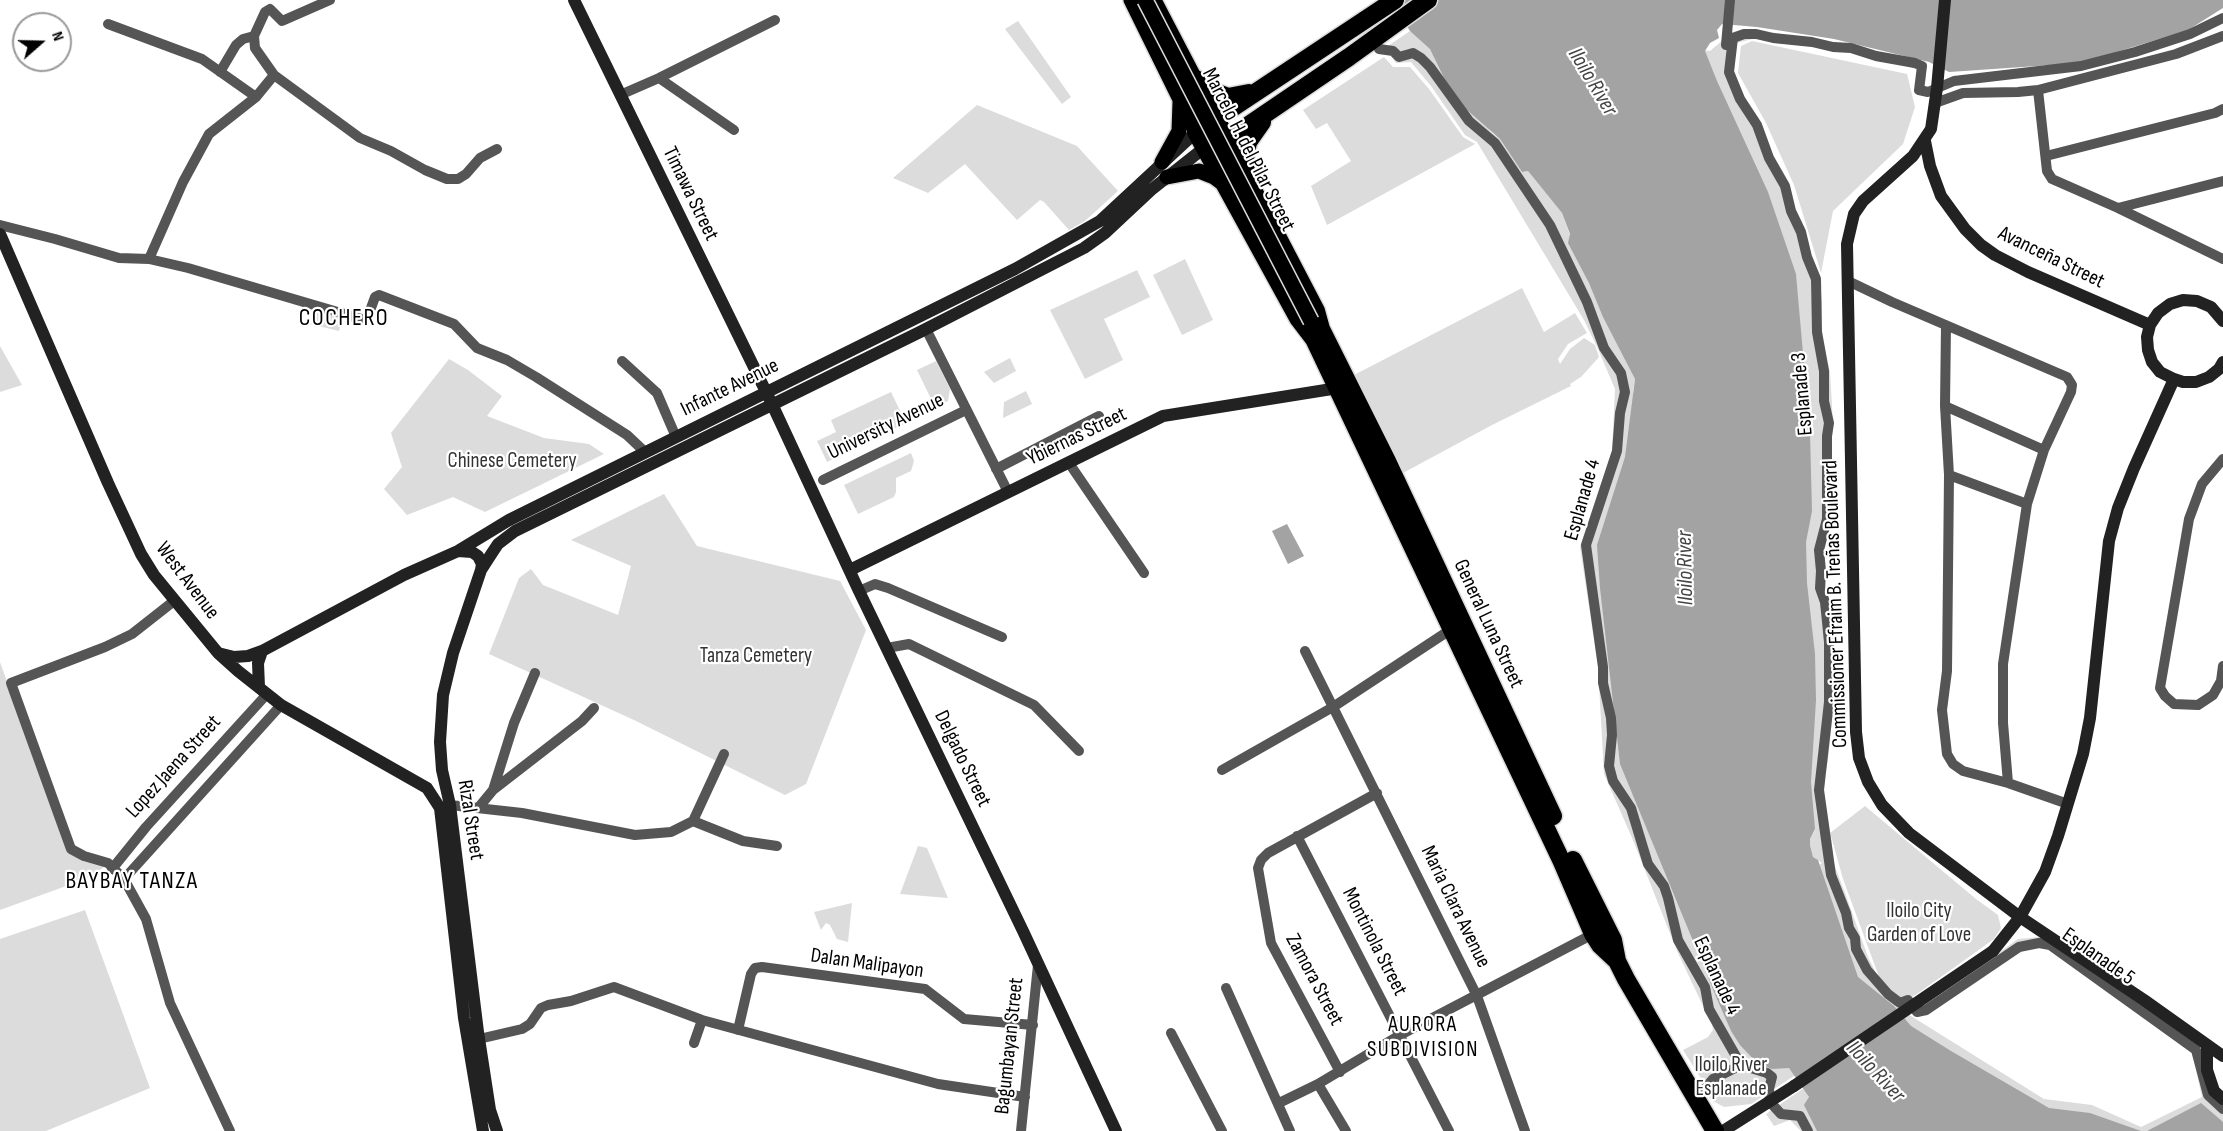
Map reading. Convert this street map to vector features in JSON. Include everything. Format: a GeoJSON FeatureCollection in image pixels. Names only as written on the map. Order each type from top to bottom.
{"type":"FeatureCollection","features":[{"type":"Feature","properties":{"kind":"highway"},"geometry":{"type":"LineString","coordinates":[[1196,132],[1395,0]]}},
{"type":"Feature","properties":{"kind":"highway"},"geometry":{"type":"LineString","coordinates":[[1207,152],[1370,49],[1384,32],[1428,0]]}},
{"type":"Feature","properties":{"kind":"highway"},"geometry":{"type":"LineString","coordinates":[[1351,30],[1370,49]]}},
{"type":"Feature","properties":{"kind":"highway"},"geometry":{"type":"LineString","coordinates":[[1196,79],[1212,91],[1228,98],[1262,89]]}},
{"type":"Feature","properties":{"kind":"highway"},"geometry":{"type":"LineString","coordinates":[[1247,178],[1245,159],[1248,142],[1275,108]]}},
{"type":"Feature","properties":{"kind":"highway","name":"Marcelo H. del Pilar Street"},"geometry":{"type":"LineString","coordinates":[[1216,118],[1227,140]]}},
{"type":"Feature","properties":{"kind":"highway","name":"Marcelo H. del Pilar Street"},"geometry":{"type":"LineString","coordinates":[[1196,132],[1207,152]]}},
{"type":"Feature","properties":{"kind":"highway","name":"General Luna Street"},"geometry":{"type":"LineString","coordinates":[[1227,140],[1316,310],[1315,330],[1338,388],[1450,630],[1473,660]]}},
{"type":"Feature","properties":{"kind":"highway","name":"General Luna Street"},"geometry":{"type":"LineString","coordinates":[[1207,152],[1298,318],[1315,330],[1359,403],[1562,862],[1602,940],[1617,961],[1715,1131]]}},
{"type":"Feature","properties":{"kind":"main road","name":"Timawa Street"},"geometry":{"type":"LineString","coordinates":[[574,0],[772,404]]}},
{"type":"Feature","properties":{"kind":"main road","name":"Marcelo H. del Pilar Street"},"geometry":{"type":"LineString","coordinates":[[1131,0],[1196,132]]}},
{"type":"Feature","properties":{"kind":"main road","name":"Marcelo H. del Pilar Street"},"geometry":{"type":"LineString","coordinates":[[1145,0],[1315,330]]}},
{"type":"Feature","properties":{"kind":"main road","name":"Marcelo H. del Pilar Street"},"geometry":{"type":"LineString","coordinates":[[1154,0],[1216,118]]}},
{"type":"Feature","properties":{"kind":"main road","name":"Commissioner Efraim B. Treñas Boulevard"},"geometry":{"type":"LineString","coordinates":[[1946,0],[1931,129],[1913,156],[1863,201],[1854,214],[1847,244],[1856,732],[1859,758],[1868,782],[1882,805],[1909,833],[2020,917],[2223,1056]]}},
{"type":"Feature","properties":{"kind":"main road"},"geometry":{"type":"LineString","coordinates":[[1179,96],[1179,131],[1165,169],[1199,171],[1215,177],[1228,188]]}},
{"type":"Feature","properties":{"kind":"main road","name":"Infante Avenue"},"geometry":{"type":"LineString","coordinates":[[514,531],[926,329],[1084,248],[1105,233],[1196,132]]}},
{"type":"Feature","properties":{"kind":"main road","name":"Avanceña Street"},"geometry":{"type":"LineString","coordinates":[[1925,141],[1930,166],[1941,196],[1965,229],[1981,245],[2028,272],[2150,325]]}},
{"type":"Feature","properties":{"kind":"main road","name":"Infante Avenue"},"geometry":{"type":"LineString","coordinates":[[218,653],[241,657],[262,651],[404,575],[458,551],[509,520],[1015,269],[1086,230],[1165,169],[1199,152],[1207,152]]}},
{"type":"Feature","properties":{"kind":"main road","name":"West Avenue"},"geometry":{"type":"LineString","coordinates":[[0,234],[141,554],[154,575],[218,653],[281,705],[426,788]]}},
{"type":"Feature","properties":{"kind":"main road"},"geometry":{"type":"LineString","coordinates":[[2223,321],[2211,307],[2198,301],[2183,300],[2170,304],[2158,313],[2150,325],[2147,337],[2152,362],[2160,372],[2183,382],[2196,382],[2209,377],[2219,369],[2223,362]]}},
{"type":"Feature","properties":{"kind":"main road"},"geometry":{"type":"LineString","coordinates":[[814,368],[820,381]]}},
{"type":"Feature","properties":{"kind":"main road"},"geometry":{"type":"LineString","coordinates":[[1723,1131],[1794,1086],[1993,951],[2020,917],[2045,872],[2083,754],[2090,717],[2109,541],[2118,508],[2174,379]]}},
{"type":"Feature","properties":{"kind":"main road","name":"Ybiernas Street"},"geometry":{"type":"LineString","coordinates":[[850,570],[1163,416],[1338,388]]}},
{"type":"Feature","properties":{"kind":"main road","name":"Delgado Street"},"geometry":{"type":"LineString","coordinates":[[772,404],[1116,1131]]}},
{"type":"Feature","properties":{"kind":"main road","name":"Rizal Street"},"geometry":{"type":"LineString","coordinates":[[497,1131],[490,1110],[479,1038],[440,742],[443,695],[453,653],[481,570],[498,544],[514,531]]}},
{"type":"Feature","properties":{"kind":"main road"},"geometry":{"type":"LineString","coordinates":[[458,551],[467,551],[478,556],[482,564],[481,570]]}},
{"type":"Feature","properties":{"kind":"main road"},"geometry":{"type":"LineString","coordinates":[[262,651],[258,663],[263,690]]}},
{"type":"Feature","properties":{"kind":"main road"},"geometry":{"type":"LineString","coordinates":[[426,788],[434,784],[442,770]]}},
{"type":"Feature","properties":{"kind":"main road","name":"Rizal Street"},"geometry":{"type":"LineString","coordinates":[[426,788],[440,808],[442,819],[464,1018],[483,1131]]}},
{"type":"Feature","properties":{"kind":"main road","name":"General Luna Street"},"geometry":{"type":"LineString","coordinates":[[1602,940],[1702,1092],[1723,1131]]}},
{"type":"Feature","properties":{"kind":"main road","name":"General Luna Street"},"geometry":{"type":"LineString","coordinates":[[1602,940],[1649,1036],[1706,1131]]}},
{"type":"Feature","properties":{"kind":"main road"},"geometry":{"type":"LineString","coordinates":[[2207,1046],[2207,1070],[2214,1091],[2223,1099]]}},
{"type":"Feature","properties":{"kind":"street"},"geometry":{"type":"LineString","coordinates":[[330,0],[282,21],[268,4],[254,36],[255,48],[274,75],[360,138],[447,179],[458,179],[480,158],[497,149]]}},
{"type":"Feature","properties":{"kind":"street"},"geometry":{"type":"LineString","coordinates":[[1730,0],[1724,61],[1730,62],[1733,39],[1744,34],[1851,48],[1922,66],[1919,90],[1928,92],[1954,81],[2081,66],[2190,34],[2223,18]]}},
{"type":"Feature","properties":{"kind":"street"},"geometry":{"type":"LineString","coordinates":[[620,95],[776,20]]}},
{"type":"Feature","properties":{"kind":"street"},"geometry":{"type":"LineString","coordinates":[[108,24],[202,59],[256,97]]}},
{"type":"Feature","properties":{"kind":"street"},"geometry":{"type":"LineString","coordinates":[[220,72],[236,45],[243,39],[254,36]]}},
{"type":"Feature","properties":{"kind":"street"},"geometry":{"type":"LineString","coordinates":[[1935,103],[1963,93],[2038,90],[2176,54],[2223,36]]}},
{"type":"Feature","properties":{"kind":"street","name":"Esplanade 4"},"geometry":{"type":"LineString","coordinates":[[1370,49],[1393,51],[1399,57],[1413,53],[1420,58],[1431,69],[1469,121],[1495,143],[1550,225],[1587,302],[1604,348],[1621,373],[1625,392],[1620,413],[1617,451],[1586,545],[1603,667],[1603,683],[1611,718],[1609,766],[1612,781],[1631,808],[1648,864],[1666,892],[1678,940],[1705,987],[1709,1010],[1741,1065]]}},
{"type":"Feature","properties":{"kind":"street","name":"Esplanade 3"},"geometry":{"type":"LineString","coordinates":[[1730,62],[1729,72],[1740,99],[1757,125],[1769,158],[1785,186],[1791,211],[1801,232],[1807,257],[1816,279],[1817,332],[1824,371],[1824,401],[1829,423],[1827,519],[1819,550],[1820,588],[1825,602],[1829,642],[1829,702],[1819,790],[1831,875],[1846,913],[1849,928],[1855,938],[1856,949],[1867,970],[1888,994],[1900,1003],[1908,1000],[1917,1012]]}},
{"type":"Feature","properties":{"kind":"street"},"geometry":{"type":"LineString","coordinates":[[149,259],[183,182],[209,134],[256,97],[274,75]]}},
{"type":"Feature","properties":{"kind":"street"},"geometry":{"type":"LineString","coordinates":[[659,78],[734,130]]}},
{"type":"Feature","properties":{"kind":"street"},"geometry":{"type":"LineString","coordinates":[[2038,90],[2047,171],[2052,179],[2223,259]]}},
{"type":"Feature","properties":{"kind":"street"},"geometry":{"type":"LineString","coordinates":[[2046,156],[2216,113],[2223,109]]}},
{"type":"Feature","properties":{"kind":"street"},"geometry":{"type":"LineString","coordinates":[[2118,208],[2223,181]]}},
{"type":"Feature","properties":{"kind":"street"},"geometry":{"type":"LineString","coordinates":[[0,225],[55,238],[119,258],[149,259],[188,268],[365,320],[377,296],[423,311],[454,324],[477,348],[507,360],[536,376],[627,435],[645,452]]}},
{"type":"Feature","properties":{"kind":"street"},"geometry":{"type":"LineString","coordinates":[[1848,281],[2067,377],[2072,385],[2072,392],[2044,450],[2027,504],[2003,664],[2002,723],[2008,783]]}},
{"type":"Feature","properties":{"kind":"street"},"geometry":{"type":"LineString","coordinates":[[1946,325],[1945,406],[1949,475],[1947,671],[1942,711],[1947,754],[1953,764],[1963,771],[2008,783],[2068,804]]}},
{"type":"Feature","properties":{"kind":"street"},"geometry":{"type":"LineString","coordinates":[[926,329],[1008,492]]}},
{"type":"Feature","properties":{"kind":"street"},"geometry":{"type":"LineString","coordinates":[[621,361],[657,393],[676,437]]}},
{"type":"Feature","properties":{"kind":"street"},"geometry":{"type":"LineString","coordinates":[[1945,406],[2044,450]]}},
{"type":"Feature","properties":{"kind":"street","name":"University Avenue"},"geometry":{"type":"LineString","coordinates":[[823,480],[966,410]]}},
{"type":"Feature","properties":{"kind":"street"},"geometry":{"type":"LineString","coordinates":[[996,469],[1099,416]]}},
{"type":"Feature","properties":{"kind":"street"},"geometry":{"type":"LineString","coordinates":[[2223,459],[2202,484],[2189,519],[2160,688],[2174,704],[2198,705],[2213,695],[2220,681],[2223,666]]}},
{"type":"Feature","properties":{"kind":"street"},"geometry":{"type":"LineString","coordinates":[[1069,463],[1144,573]]}},
{"type":"Feature","properties":{"kind":"street"},"geometry":{"type":"LineString","coordinates":[[1949,475],[2027,504]]}},
{"type":"Feature","properties":{"kind":"street"},"geometry":{"type":"LineString","coordinates":[[859,591],[875,584],[1002,637]]}},
{"type":"Feature","properties":{"kind":"street"},"geometry":{"type":"LineString","coordinates":[[174,601],[132,634],[105,647],[11,683],[71,849],[84,856],[108,863],[124,879],[146,919],[170,1002],[230,1131]]}},
{"type":"Feature","properties":{"kind":"street"},"geometry":{"type":"LineString","coordinates":[[1222,770],[1333,707],[1450,630]]}},
{"type":"Feature","properties":{"kind":"street"},"geometry":{"type":"LineString","coordinates":[[887,648],[909,644],[1034,705],[1079,751]]}},
{"type":"Feature","properties":{"kind":"street","name":"Maria Clara Avenue"},"geometry":{"type":"LineString","coordinates":[[1305,651],[1478,996],[1525,1131]]}},
{"type":"Feature","properties":{"kind":"street"},"geometry":{"type":"LineString","coordinates":[[493,790],[514,723],[535,673]]}},
{"type":"Feature","properties":{"kind":"street","name":"Lopez Jaena Street"},"geometry":{"type":"LineString","coordinates":[[112,869],[263,690]]}},
{"type":"Feature","properties":{"kind":"street","name":"Lopez Jaena Street"},"geometry":{"type":"LineString","coordinates":[[124,879],[281,705]]}},
{"type":"Feature","properties":{"kind":"street"},"geometry":{"type":"LineString","coordinates":[[479,807],[493,790],[582,721],[594,708]]}},
{"type":"Feature","properties":{"kind":"street"},"geometry":{"type":"LineString","coordinates":[[450,805],[522,813],[636,835],[671,832],[693,821],[724,754]]}},
{"type":"Feature","properties":{"kind":"street","name":"Zamora Street"},"geometry":{"type":"LineString","coordinates":[[1340,1072],[1271,943],[1258,868],[1264,856],[1377,793]]}},
{"type":"Feature","properties":{"kind":"street"},"geometry":{"type":"LineString","coordinates":[[693,821],[743,841],[777,846]]}},
{"type":"Feature","properties":{"kind":"street"},"geometry":{"type":"LineString","coordinates":[[150,823],[161,837]]}},
{"type":"Feature","properties":{"kind":"street","name":"Montinola Street"},"geometry":{"type":"LineString","coordinates":[[1297,836],[1449,1131]]}},
{"type":"Feature","properties":{"kind":"street"},"geometry":{"type":"LineString","coordinates":[[1279,1103],[1340,1072],[1400,1035],[1478,996],[1602,940]]}},
{"type":"Feature","properties":{"kind":"street","name":"Esplanade 5"},"geometry":{"type":"LineString","coordinates":[[1917,1012],[1926,1010],[2019,946],[2039,943],[2050,945],[2196,1050],[2208,1095],[2223,1109]]}},
{"type":"Feature","properties":{"kind":"street","name":"Bagumbayan Street"},"geometry":{"type":"LineString","coordinates":[[1021,1131],[1038,965]]}},
{"type":"Feature","properties":{"kind":"street","name":"Dalan Malipayon"},"geometry":{"type":"LineString","coordinates":[[738,1030],[751,974],[755,968],[762,967],[925,989],[964,1018],[1033,1025]]}},
{"type":"Feature","properties":{"kind":"street"},"geometry":{"type":"LineString","coordinates":[[479,1038],[522,1029],[530,1024],[541,1008],[614,987],[702,1020],[938,1084],[1024,1097]]}},
{"type":"Feature","properties":{"kind":"street"},"geometry":{"type":"LineString","coordinates":[[1226,988],[1290,1131]]}},
{"type":"Feature","properties":{"kind":"street"},"geometry":{"type":"LineString","coordinates":[[693,1043],[702,1020]]}},
{"type":"Feature","properties":{"kind":"street"},"geometry":{"type":"LineString","coordinates":[[1171,1032],[1222,1131]]}},
{"type":"Feature","properties":{"kind":"street"},"geometry":{"type":"LineString","coordinates":[[1702,1092],[1718,1076],[1741,1065],[1767,1073],[1772,1077],[1768,1094],[1770,1102],[1781,1114],[1800,1116],[1808,1131]]}},
{"type":"Feature","properties":{"kind":"street"},"geometry":{"type":"LineString","coordinates":[[1318,1084],[1346,1131]]}},
{"type":"Feature","properties":{"kind":"green space"},"geometry":{"type":"Polygon","coordinates":[[[1018,21],[1071,97],[1062,104],[1005,29],[1018,21]]]}},
{"type":"Feature","properties":{"kind":"green space"},"geometry":{"type":"Polygon","coordinates":[[[1419,29],[1522,172],[1528,171],[1562,213],[1577,255],[1635,379],[1633,391],[1719,1002],[1731,1031],[1789,1068],[1794,1074],[1751,1104],[1724,1107],[1711,1100],[1705,1092],[1704,1083],[1683,1050],[1708,1037],[1713,1030],[1712,1025],[1677,951],[1604,774],[1598,667],[1580,547],[1612,452],[1615,389],[1584,320],[1477,142],[1465,135],[1431,86],[1411,62],[1396,63],[1385,48],[1410,31],[1419,29]]]}},
{"type":"Feature","properties":{"kind":"green space","name":"Iloilo City Garden of Love"},"geometry":{"type":"Polygon","coordinates":[[[1756,29],[1927,63],[1924,95],[1917,70],[1905,65],[1851,52],[1756,38],[1737,43],[1733,71],[1795,209],[1819,278],[1822,301],[1821,331],[1830,372],[1833,423],[1824,551],[1834,651],[1833,709],[1823,786],[1830,833],[1865,806],[1998,915],[2001,928],[1994,939],[1917,994],[1895,1006],[2044,1099],[2092,1105],[2141,1127],[2202,1097],[2192,1053],[2049,948],[2033,947],[2016,954],[1926,1016],[1921,1009],[2018,939],[2041,937],[2195,1047],[2223,1106],[2223,1131],[2035,1131],[1869,1012],[1816,867],[1822,863],[1813,857],[1810,845],[1810,839],[1815,830],[1809,827],[1799,395],[1808,380],[1789,368],[1694,49],[1710,51],[1724,39],[1723,33],[1756,29]],[[1831,836],[1834,864],[1868,957],[1882,985],[1843,879],[1831,836]]]}},
{"type":"Feature","properties":{"kind":"green space"},"geometry":{"type":"Polygon","coordinates":[[[1752,41],[1907,74],[1915,107],[1903,144],[1833,211],[1821,273],[1794,185],[1766,123],[1738,73],[1741,46],[1752,41]]]}},
{"type":"Feature","properties":{"kind":"green space"},"geometry":{"type":"Polygon","coordinates":[[[1384,57],[1393,67],[1410,67],[1429,89],[1463,137],[1475,144],[1327,225],[1311,186],[1351,161],[1327,123],[1316,129],[1303,110],[1384,57]]]}},
{"type":"Feature","properties":{"kind":"green space"},"geometry":{"type":"Polygon","coordinates":[[[977,105],[1077,146],[1118,191],[1085,221],[1069,230],[1040,200],[1017,220],[965,164],[928,193],[893,178],[977,105]]]}},
{"type":"Feature","properties":{"kind":"green space"},"geometry":{"type":"Polygon","coordinates":[[[1185,259],[1213,320],[1182,335],[1153,275],[1185,259]]]}},
{"type":"Feature","properties":{"kind":"green space"},"geometry":{"type":"Polygon","coordinates":[[[1137,270],[1150,297],[1104,319],[1123,360],[1085,379],[1050,310],[1137,270]]]}},
{"type":"Feature","properties":{"kind":"green space"},"geometry":{"type":"Polygon","coordinates":[[[1522,288],[1544,332],[1575,313],[1587,333],[1568,344],[1558,359],[1560,364],[1570,349],[1584,338],[1595,345],[1599,357],[1581,377],[1570,384],[1571,386],[1403,473],[1354,375],[1522,288]]]}},
{"type":"Feature","properties":{"kind":"green space"},"geometry":{"type":"Polygon","coordinates":[[[315,308],[343,316],[339,331],[310,324],[315,308]]]}},
{"type":"Feature","properties":{"kind":"green space"},"geometry":{"type":"Polygon","coordinates":[[[0,346],[22,385],[0,392],[0,346]]]}},
{"type":"Feature","properties":{"kind":"green space"},"geometry":{"type":"Polygon","coordinates":[[[1010,358],[1016,371],[994,383],[984,372],[1010,358]]]}},
{"type":"Feature","properties":{"kind":"green space","name":"Chinese Cemetery"},"geometry":{"type":"Polygon","coordinates":[[[449,359],[468,370],[502,396],[487,416],[544,438],[589,444],[604,454],[485,512],[453,497],[407,515],[384,489],[402,467],[391,433],[449,359]]]}},
{"type":"Feature","properties":{"kind":"green space"},"geometry":{"type":"Polygon","coordinates":[[[936,361],[950,389],[948,401],[935,407],[917,370],[936,361]]]}},
{"type":"Feature","properties":{"kind":"green space"},"geometry":{"type":"Polygon","coordinates":[[[1026,391],[1032,404],[1003,418],[1004,402],[1026,391]]]}},
{"type":"Feature","properties":{"kind":"green space"},"geometry":{"type":"Polygon","coordinates":[[[891,392],[906,423],[827,462],[817,441],[836,432],[831,420],[891,392]]]}},
{"type":"Feature","properties":{"kind":"green space"},"geometry":{"type":"Polygon","coordinates":[[[911,453],[914,461],[911,471],[896,478],[894,497],[858,514],[844,485],[911,453]]]}},
{"type":"Feature","properties":{"kind":"green space","name":"Tanza Cemetery"},"geometry":{"type":"Polygon","coordinates":[[[664,494],[697,546],[840,581],[866,630],[806,784],[785,795],[634,720],[489,654],[519,578],[531,569],[543,585],[618,615],[631,566],[571,540],[664,494]]]}},
{"type":"Feature","properties":{"kind":"green space"},"geometry":{"type":"Polygon","coordinates":[[[0,662],[69,853],[105,866],[91,877],[0,910],[0,662]]]}},
{"type":"Feature","properties":{"kind":"green space"},"geometry":{"type":"Polygon","coordinates":[[[918,846],[927,848],[948,898],[900,894],[918,846]]]}},
{"type":"Feature","properties":{"kind":"green space"},"geometry":{"type":"Polygon","coordinates":[[[852,903],[848,942],[837,939],[830,925],[826,923],[821,930],[814,912],[852,903]]]}},
{"type":"Feature","properties":{"kind":"green space"},"geometry":{"type":"Polygon","coordinates":[[[85,910],[150,1088],[46,1131],[0,1131],[0,939],[85,910]]]}},
{"type":"Feature","properties":{"kind":"green space","name":"Iloilo River Esplanade"},"geometry":{"type":"Polygon","coordinates":[[[1804,1088],[1809,1097],[1807,1101],[1823,1131],[1801,1131],[1790,1120],[1774,1126],[1766,1114],[1804,1088]]]}},
{"type":"Feature","properties":{"kind":"water","name":"Iloilo River"},"geometry":{"type":"Polygon","coordinates":[[[1390,0],[2223,0],[2223,8],[2188,30],[2081,63],[1949,72],[1929,62],[1834,39],[1722,24],[1717,30],[1719,38],[1710,43],[1705,51],[1768,192],[1796,274],[1810,433],[1812,511],[1806,542],[1807,583],[1815,654],[1816,700],[1811,782],[1815,829],[1810,845],[1813,857],[1818,860],[1858,977],[1894,1006],[1911,1026],[2049,1108],[2090,1113],[2141,1131],[1817,1131],[1804,1105],[1809,1097],[1789,1068],[1772,1069],[1758,1064],[1740,1045],[1717,999],[1620,764],[1597,545],[1625,457],[1635,379],[1568,243],[1570,234],[1562,213],[1528,171],[1522,172],[1500,139],[1458,102],[1430,49],[1410,31],[1390,0]]]}},
{"type":"Feature","properties":{"kind":"water"},"geometry":{"type":"Polygon","coordinates":[[[1287,524],[1304,556],[1288,564],[1272,531],[1287,524]]]}},
{"type":"Feature","properties":{"kind":"water"},"geometry":{"type":"Polygon","coordinates":[[[2201,1103],[2223,1122],[2223,1131],[2147,1131],[2201,1103]]]}},
{"type":"Feature","properties":{"kind":"district","name":"COCHERO"},"geometry":{"type":"Point","coordinates":[344,319]}},
{"type":"Feature","properties":{"kind":"district","name":"BAYBAY TANZA"},"geometry":{"type":"Point","coordinates":[132,882]}},
{"type":"Feature","properties":{"kind":"district","name":"AURORA SUBDIVISION"},"geometry":{"type":"Point","coordinates":[1423,1038]}}]}
